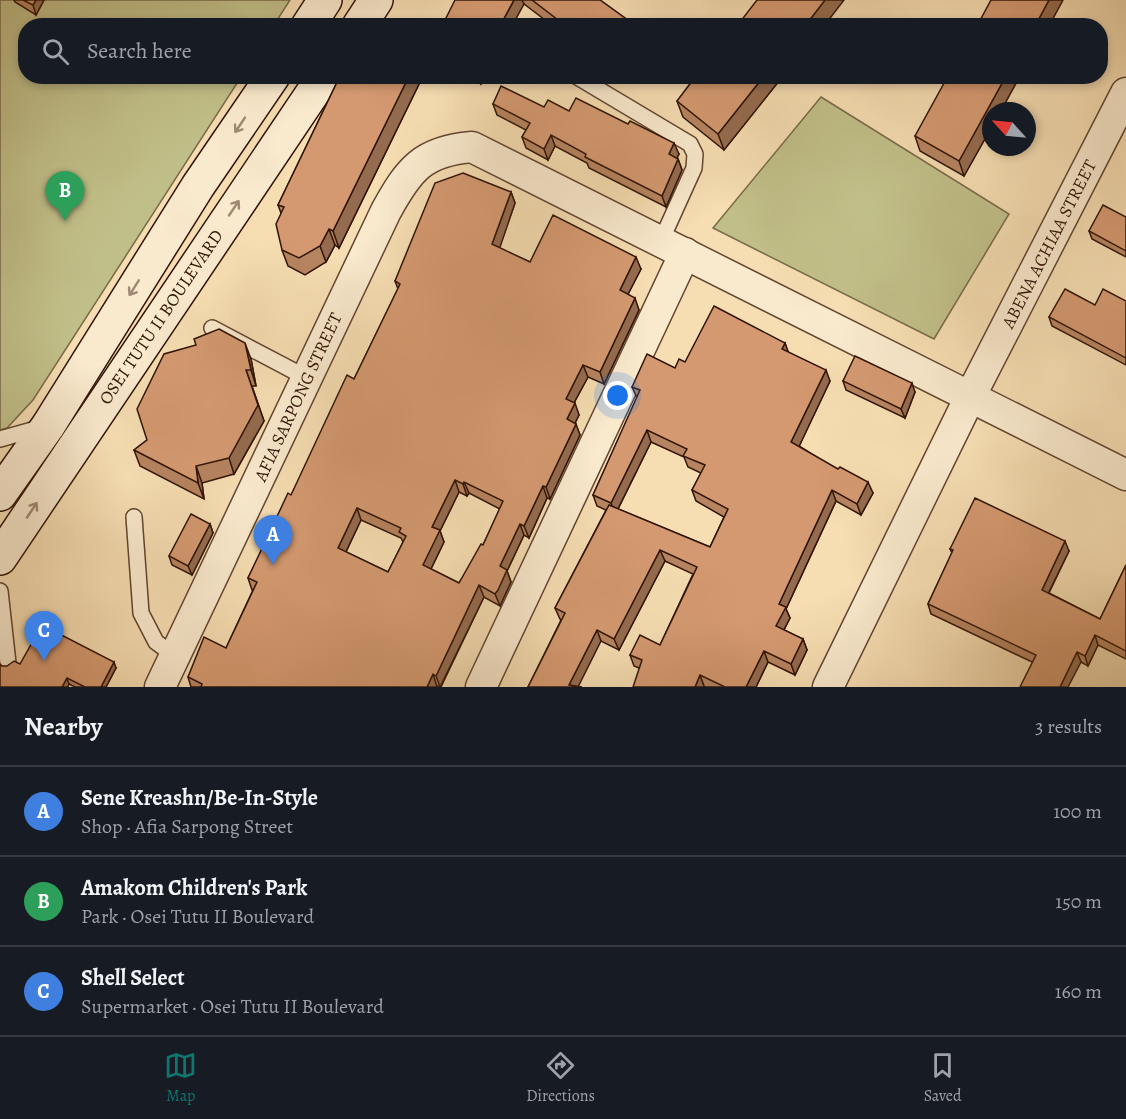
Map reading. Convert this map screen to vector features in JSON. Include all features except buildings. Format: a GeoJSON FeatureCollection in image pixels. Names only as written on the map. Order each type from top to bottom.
{"type":"FeatureCollection","features":[{"type":"Feature","properties":{"kind":"main road"},"geometry":{"type":"LineString","coordinates":[[313,18],[325,0]]}},
{"type":"Feature","properties":{"kind":"main road"},"geometry":{"type":"LineString","coordinates":[[364,18],[376,0]]}},
{"type":"Feature","properties":{"kind":"main road","name":"OSEI TUTU II BOULEVARD"},"geometry":{"type":"LineString","coordinates":[[0,494],[48,426],[198,186],[268,84]]}},
{"type":"Feature","properties":{"kind":"main road","name":"OSEI TUTU II BOULEVARD"},"geometry":{"type":"LineString","coordinates":[[0,558],[319,84]]}},
{"type":"Feature","properties":{"kind":"street","name":"ABENA ACHIAA STREET"},"geometry":{"type":"LineString","coordinates":[[828,687],[971,395],[1126,93]]}},
{"type":"Feature","properties":{"kind":"street","name":"AFIA SARPONG STREET"},"geometry":{"type":"LineString","coordinates":[[160,687],[401,183],[421,161],[448,149],[472,147],[673,247]]}},
{"type":"Feature","properties":{"kind":"street"},"geometry":{"type":"LineString","coordinates":[[481,687],[673,247],[1126,475]]}},
{"type":"Feature","properties":{"kind":"lane"},"geometry":{"type":"LineString","coordinates":[[589,84],[690,144],[695,154],[694,168],[673,247]]}},
{"type":"Feature","properties":{"kind":"lane"},"geometry":{"type":"LineString","coordinates":[[212,328],[307,378]]}},
{"type":"Feature","properties":{"kind":"lane"},"geometry":{"type":"LineString","coordinates":[[0,439],[48,426]]}},
{"type":"Feature","properties":{"kind":"lane"},"geometry":{"type":"LineString","coordinates":[[134,517],[141,613],[156,642],[175,656]]}},
{"type":"Feature","properties":{"kind":"lane"},"geometry":{"type":"LineString","coordinates":[[0,591],[8,663]]}},
{"type":"Feature","properties":{"kind":"shaded area"},"geometry":{"type":"Polygon","coordinates":[[[0,0],[290,0],[278,18],[18,18],[18,84],[236,84],[33,400],[7,428],[0,430],[0,0]]]}},
{"type":"Feature","properties":{"kind":"shaded area"},"geometry":{"type":"Polygon","coordinates":[[[821,97],[1009,214],[934,339],[713,228],[821,97]]]}},
{"type":"Feature","properties":{"kind":"place","name":"Amakom Children's Park"},"geometry":{"type":"Point","coordinates":[65,221]}},
{"type":"Feature","properties":{"kind":"place","name":"Sene Kreashn/Be-In-Style"},"geometry":{"type":"Point","coordinates":[273,565]}},
{"type":"Feature","properties":{"kind":"place","name":"Shell Select"},"geometry":{"type":"Point","coordinates":[44,661]}}]}
